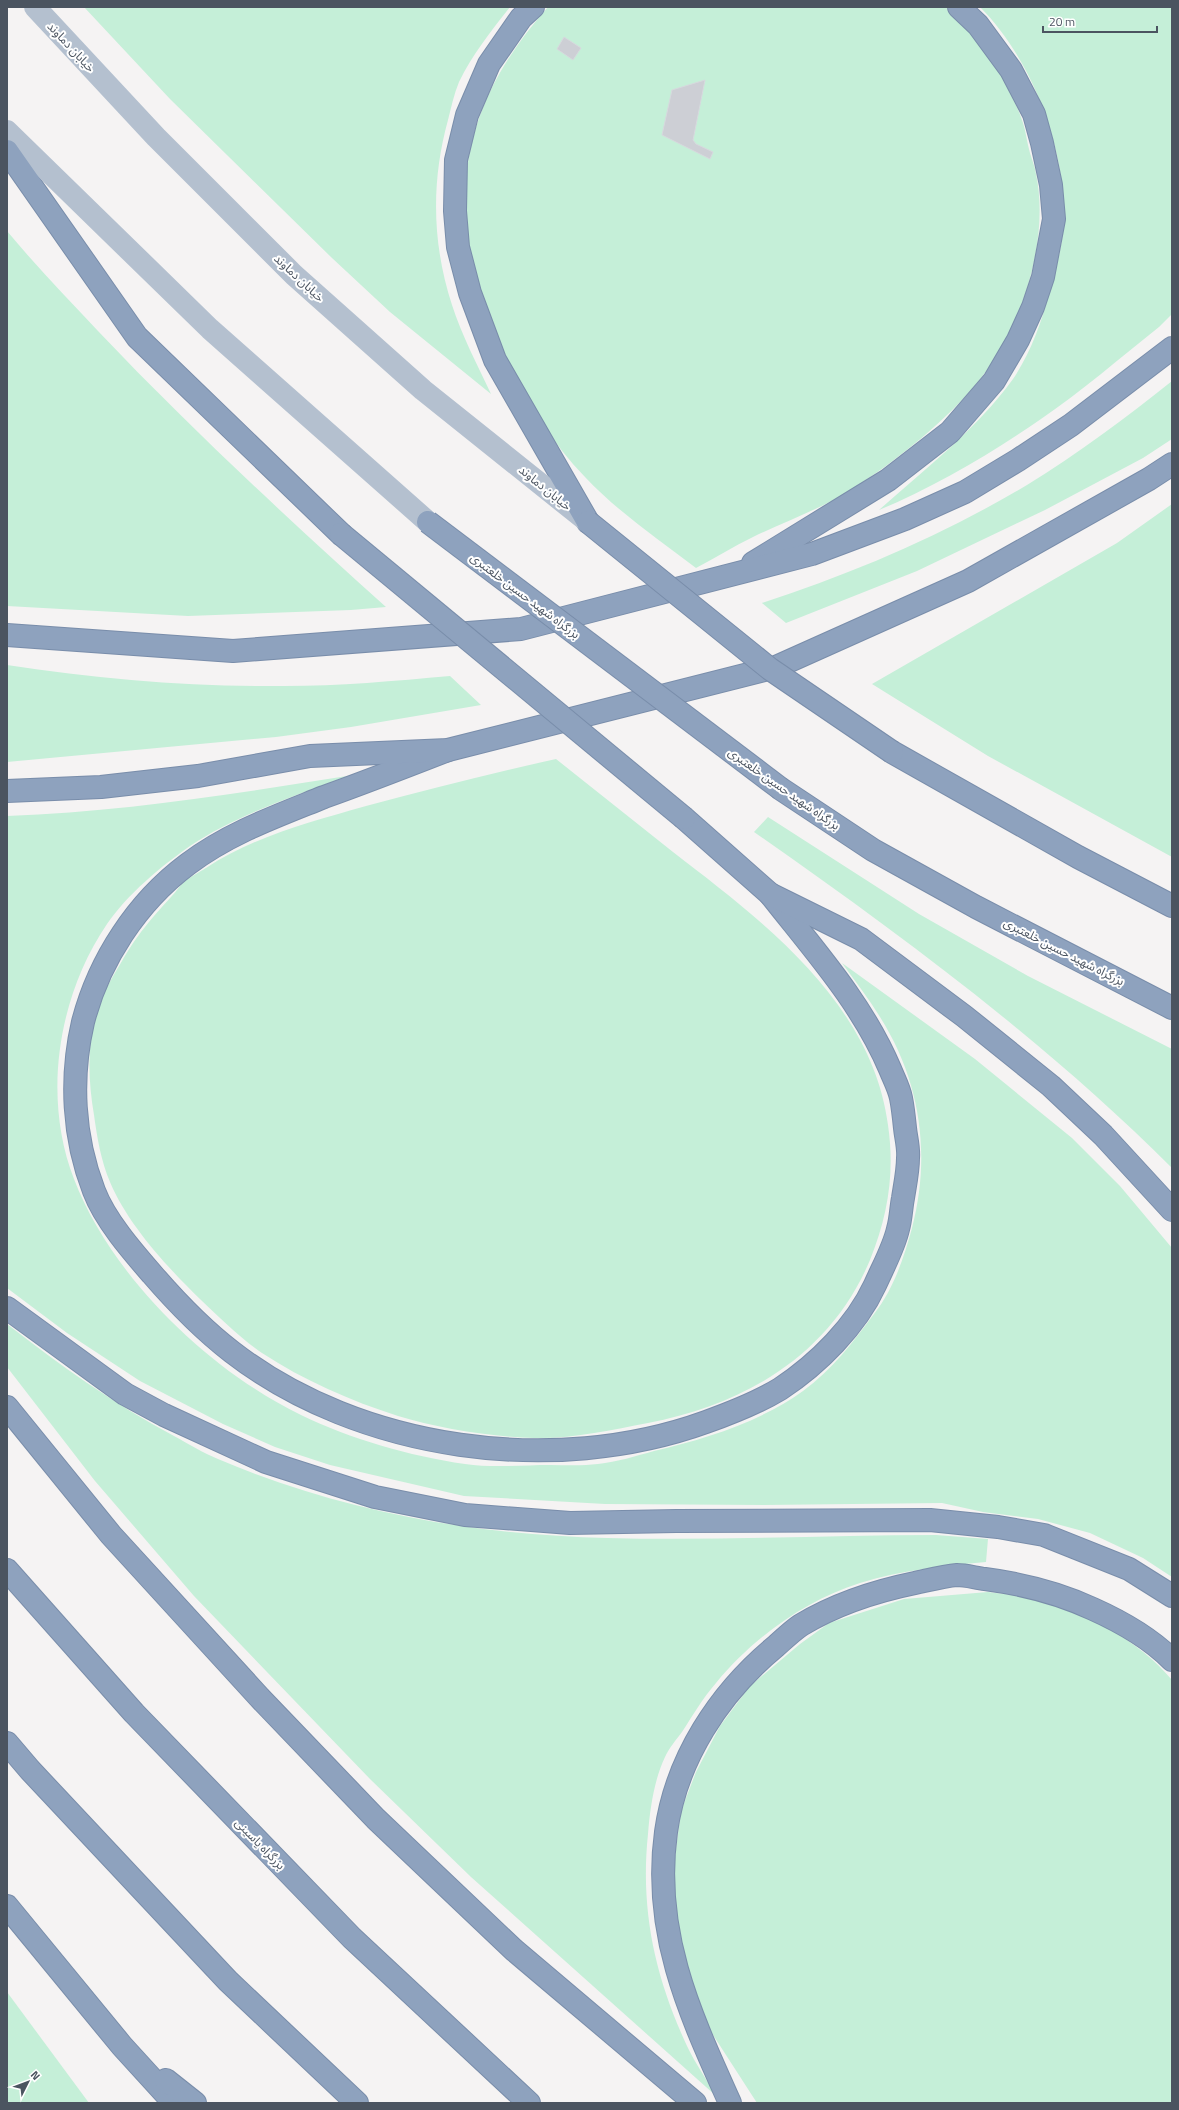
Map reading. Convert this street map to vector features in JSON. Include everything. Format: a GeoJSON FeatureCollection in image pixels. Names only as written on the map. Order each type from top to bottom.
{"type":"FeatureCollection","features":[{"type":"Feature","properties":{"kind":"highway"},"geometry":{"type":"LineString","coordinates":[[533,7],[521,18],[488,64],[467,115],[456,160],[455,211],[458,248],[470,293],[495,360],[588,522],[770,669],[892,752],[1078,857],[1172,906]]}},
{"type":"Feature","properties":{"kind":"highway"},"geometry":{"type":"LineString","coordinates":[[732,576],[888,480],[950,432],[994,380],[1018,340],[1033,307],[1043,277],[1054,219],[1051,185],[1042,143],[1034,114],[1011,70],[978,25],[959,7]]}},
{"type":"Feature","properties":{"kind":"highway"},"geometry":{"type":"LineString","coordinates":[[7,151],[137,337],[341,534],[684,818],[770,894],[839,981],[877,1038],[900,1094],[909,1155],[898,1230],[872,1291],[848,1326],[816,1361],[779,1389],[742,1409],[694,1426],[649,1438],[597,1446],[528,1452],[436,1441],[392,1431],[334,1412],[287,1388],[234,1354],[185,1312],[120,1234],[95,1194],[79,1137],[74,1092],[77,1048],[87,1009],[106,965],[125,928],[154,892],[189,862],[220,842],[259,822],[448,750],[776,666],[968,581],[1149,479],[1172,464]]}},
{"type":"Feature","properties":{"kind":"highway"},"geometry":{"type":"LineString","coordinates":[[7,635],[233,651],[521,629],[732,576],[812,554],[905,519],[965,492],[1071,425],[1172,348]]}},
{"type":"Feature","properties":{"kind":"highway","name":"بزرگراه شهید حسین خلعتبری"},"geometry":{"type":"LineString","coordinates":[[428,522],[781,789],[873,850],[976,907],[1172,1008]]}},
{"type":"Feature","properties":{"kind":"highway"},"geometry":{"type":"LineString","coordinates":[[7,791],[116,785],[198,776],[310,756],[448,750]]}},
{"type":"Feature","properties":{"kind":"highway"},"geometry":{"type":"LineString","coordinates":[[770,894],[861,939],[964,1016],[1056,1091],[1103,1135],[1172,1210]]}},
{"type":"Feature","properties":{"kind":"highway"},"geometry":{"type":"LineString","coordinates":[[7,1308],[126,1394],[164,1415],[266,1462],[375,1497],[465,1515],[570,1523],[930,1520],[998,1527],[1044,1535],[1130,1569],[1172,1596]]}},
{"type":"Feature","properties":{"kind":"highway"},"geometry":{"type":"LineString","coordinates":[[7,1407],[111,1535],[260,1698],[376,1819],[514,1950],[695,2103]]}},
{"type":"Feature","properties":{"kind":"highway","name":"بزرگراه یاسینی"},"geometry":{"type":"LineString","coordinates":[[7,1570],[134,1713],[352,1938],[529,2103]]}},
{"type":"Feature","properties":{"kind":"highway"},"geometry":{"type":"LineString","coordinates":[[730,2103],[693,2020],[677,1972],[666,1926],[662,1877],[666,1831],[675,1790],[694,1746],[722,1700],[762,1658],[800,1626],[849,1601],[901,1586],[957,1575],[1010,1582],[1068,1597],[1127,1625],[1172,1660]]}},
{"type":"Feature","properties":{"kind":"highway"},"geometry":{"type":"LineString","coordinates":[[7,1742],[30,1770],[228,1981],[357,2103]]}},
{"type":"Feature","properties":{"kind":"highway"},"geometry":{"type":"LineString","coordinates":[[7,1906],[122,2046],[174,2103]]}},
{"type":"Feature","properties":{"kind":"highway"},"geometry":{"type":"LineString","coordinates":[[122,2046],[194,2103]]}},
{"type":"Feature","properties":{"kind":"main road","name":"خیابان دماوند"},"geometry":{"type":"LineString","coordinates":[[35,7],[156,137],[294,275],[423,390],[588,522]]}},
{"type":"Feature","properties":{"kind":"main road"},"geometry":{"type":"LineString","coordinates":[[7,131],[210,329],[428,522]]}},
{"type":"Feature","properties":{"kind":"green space"},"geometry":{"type":"Polygon","coordinates":[[[84,7],[510,7],[476,53],[459,82],[442,143],[437,189],[437,236],[445,282],[460,328],[491,394],[390,312],[332,258],[170,99],[84,7]]]}},
{"type":"Feature","properties":{"kind":"green space"},"geometry":{"type":"Polygon","coordinates":[[[548,7],[946,7],[970,32],[992,60],[1010,91],[1024,126],[1036,171],[1039,199],[1039,226],[1036,254],[1029,281],[1009,334],[996,357],[981,378],[938,424],[904,453],[869,478],[828,503],[765,531],[696,568],[611,502],[585,477],[559,447],[537,415],[508,363],[482,298],[471,252],[466,209],[467,167],[476,127],[493,87],[516,47],[548,7]]]}},
{"type":"Feature","properties":{"kind":"green space"},"geometry":{"type":"Polygon","coordinates":[[[980,7],[1172,7],[1172,314],[1159,327],[1086,386],[1022,432],[942,480],[879,510],[967,432],[999,398],[1013,379],[1025,359],[1039,326],[1061,245],[1064,226],[1062,188],[1058,160],[1051,132],[1029,77],[1015,51],[980,7]]]}},
{"type":"Feature","properties":{"kind":"green space"},"geometry":{"type":"Polygon","coordinates":[[[7,231],[63,294],[168,403],[312,540],[386,607],[351,610],[188,616],[7,606],[7,231]]]}},
{"type":"Feature","properties":{"kind":"green space"},"geometry":{"type":"Polygon","coordinates":[[[1172,381],[1172,439],[1143,458],[1045,510],[917,571],[786,623],[762,603],[830,579],[898,552],[995,503],[1027,485],[1083,448],[1172,381]]]}},
{"type":"Feature","properties":{"kind":"green space"},"geometry":{"type":"Polygon","coordinates":[[[1172,504],[1172,857],[988,756],[872,684],[1117,543],[1172,504]]]}},
{"type":"Feature","properties":{"kind":"green space"},"geometry":{"type":"Polygon","coordinates":[[[7,665],[145,681],[249,686],[325,685],[450,676],[481,705],[351,727],[276,737],[7,762],[7,665]]]}},
{"type":"Feature","properties":{"kind":"green space"},"geometry":{"type":"Polygon","coordinates":[[[556,759],[743,907],[777,937],[809,969],[837,1003],[860,1041],[878,1081],[888,1125],[891,1160],[888,1194],[881,1227],[870,1260],[853,1294],[832,1323],[808,1348],[781,1370],[751,1388],[718,1403],[684,1414],[648,1423],[591,1434],[534,1438],[483,1434],[447,1428],[380,1410],[345,1397],[294,1372],[262,1353],[238,1334],[201,1300],[162,1260],[138,1230],[118,1198],[107,1174],[98,1140],[89,1068],[91,1037],[94,1021],[105,991],[139,935],[186,880],[244,847],[304,824],[413,793],[556,759]]]}},
{"type":"Feature","properties":{"kind":"green space"},"geometry":{"type":"Polygon","coordinates":[[[347,776],[246,815],[208,835],[167,863],[145,882],[115,913],[90,952],[77,983],[67,1015],[60,1048],[57,1081],[59,1115],[64,1147],[74,1179],[91,1215],[112,1250],[138,1284],[166,1316],[198,1346],[232,1373],[266,1396],[301,1415],[340,1432],[381,1446],[444,1461],[497,1466],[592,1465],[633,1457],[693,1441],[732,1428],[769,1412],[803,1391],[823,1374],[850,1345],[881,1305],[892,1284],[905,1251],[918,1201],[921,1173],[921,1146],[913,1093],[905,1067],[894,1042],[880,1017],[842,963],[975,1059],[1072,1138],[1120,1186],[1172,1248],[1172,1577],[1143,1558],[1090,1533],[1038,1519],[983,1512],[942,1503],[764,1505],[605,1504],[464,1496],[330,1465],[275,1447],[223,1424],[140,1381],[67,1333],[7,1288],[7,816],[92,811],[220,796],[347,776]]]}},
{"type":"Feature","properties":{"kind":"green space"},"geometry":{"type":"Polygon","coordinates":[[[768,817],[919,914],[1028,976],[1172,1049],[1172,1168],[1124,1121],[1023,1033],[917,950],[754,832],[768,817]]]}},
{"type":"Feature","properties":{"kind":"green space"},"geometry":{"type":"Polygon","coordinates":[[[7,1324],[47,1355],[109,1398],[152,1424],[207,1454],[264,1477],[312,1493],[408,1517],[507,1532],[607,1538],[689,1539],[936,1535],[988,1539],[986,1562],[907,1572],[860,1583],[839,1590],[819,1600],[781,1623],[746,1651],[716,1683],[673,1744],[661,1766],[653,1795],[646,1862],[648,1916],[652,1943],[658,1969],[676,2020],[690,2052],[715,2095],[471,1877],[370,1779],[194,1596],[95,1481],[7,1367],[7,1324]]]}},
{"type":"Feature","properties":{"kind":"green space"},"geometry":{"type":"Polygon","coordinates":[[[988,1592],[1034,1599],[1053,1604],[1091,1619],[1127,1640],[1144,1652],[1172,1680],[1172,2103],[757,2103],[706,2024],[682,1960],[674,1899],[675,1857],[681,1811],[696,1772],[720,1726],[750,1686],[800,1644],[829,1623],[904,1599],[988,1592]]]}},
{"type":"Feature","properties":{"kind":"green space"},"geometry":{"type":"Polygon","coordinates":[[[7,1992],[89,2103],[7,2103],[7,1992]]]}},
{"type":"Feature","properties":{"kind":"building"},"geometry":{"type":"Polygon","coordinates":[[[564,37],[581,48],[573,60],[557,49],[564,37]]]}},
{"type":"Feature","properties":{"kind":"building"},"geometry":{"type":"Polygon","coordinates":[[[705,80],[693,140],[696,144],[713,152],[710,159],[662,135],[672,90],[705,80]]]}}]}
